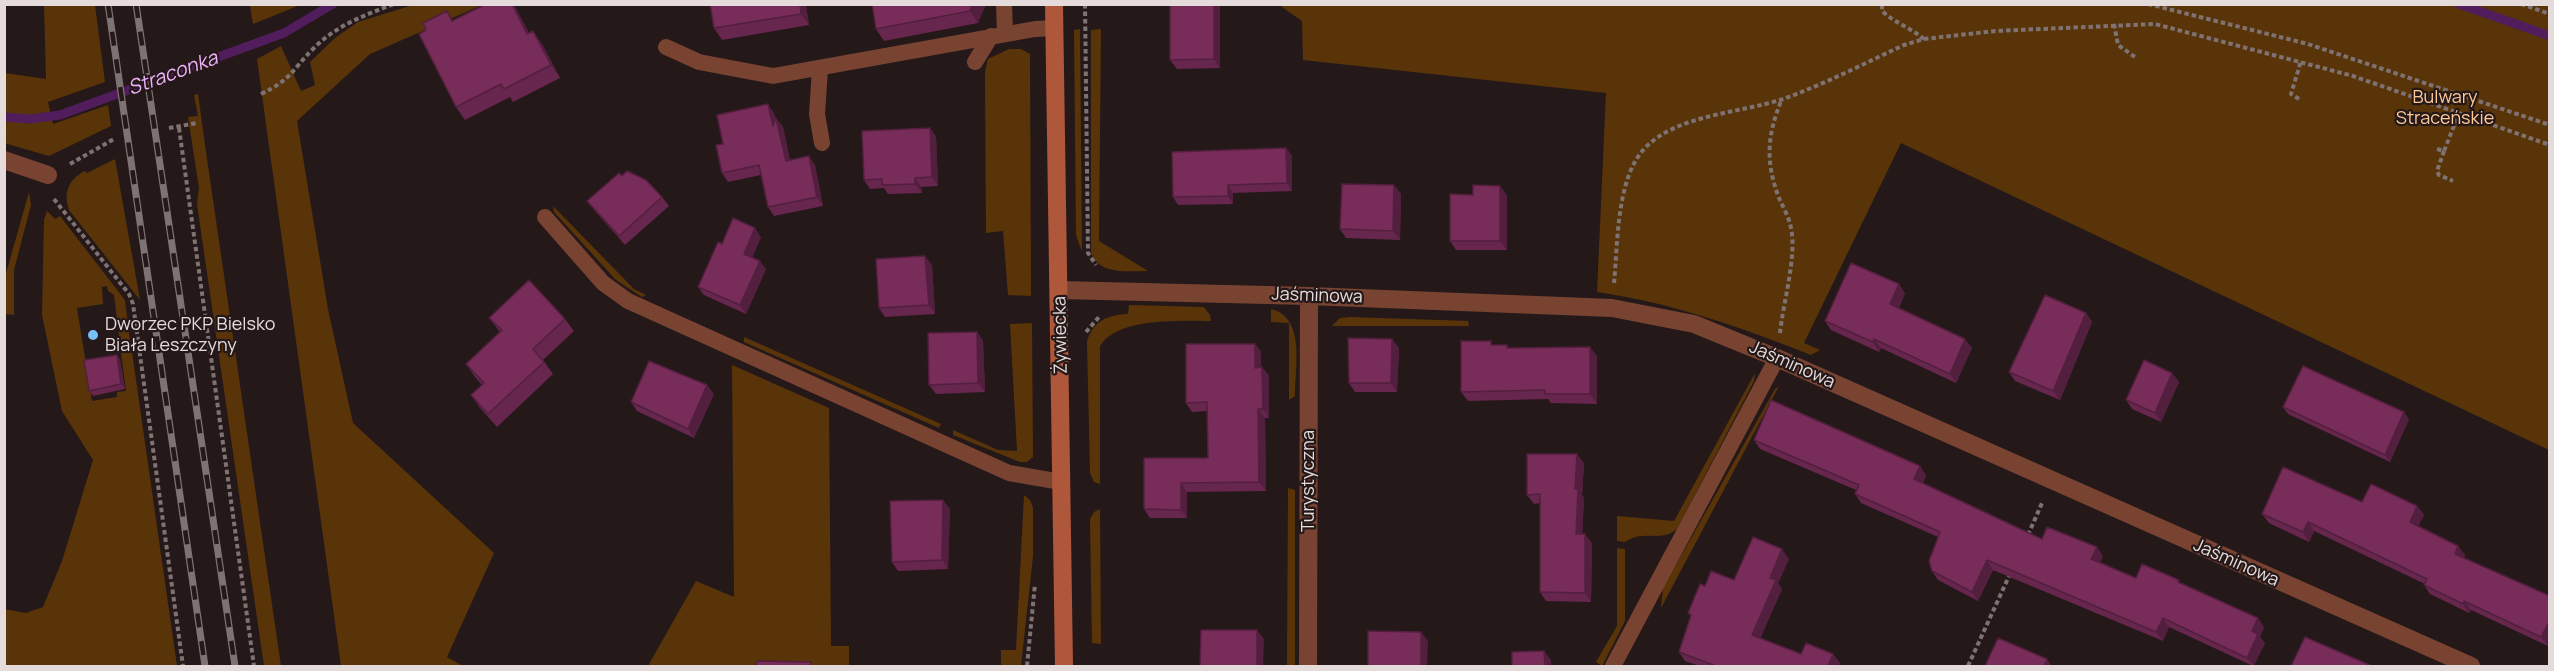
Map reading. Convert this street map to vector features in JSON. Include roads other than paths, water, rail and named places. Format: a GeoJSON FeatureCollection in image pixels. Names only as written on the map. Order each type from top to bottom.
{"type":"FeatureCollection","features":[{"type":"Feature","properties":{"kind":"main road","name":"Żywiecka"},"geometry":{"type":"LineString","coordinates":[[1054,4],[1064,666]]}},
{"type":"Feature","properties":{"kind":"street"},"geometry":{"type":"LineString","coordinates":[[4,160],[48,176]]}},
{"type":"Feature","properties":{"kind":"street","name":"Jaśminowa"},"geometry":{"type":"LineString","coordinates":[[1060,290],[1309,296],[1612,308],[1694,324],[1776,358],[2471,666]]}},
{"type":"Feature","properties":{"kind":"street","name":"Turystyczna"},"geometry":{"type":"LineString","coordinates":[[1308,666],[1309,296]]}},
{"type":"Feature","properties":{"kind":"lane"},"geometry":{"type":"LineString","coordinates":[[975,62],[998,35],[1004,4]]}},
{"type":"Feature","properties":{"kind":"lane"},"geometry":{"type":"LineString","coordinates":[[666,47],[699,62],[747,73],[773,76],[998,35],[1055,28]]}},
{"type":"Feature","properties":{"kind":"lane"},"geometry":{"type":"LineString","coordinates":[[820,69],[817,114],[822,142]]}},
{"type":"Feature","properties":{"kind":"lane"},"geometry":{"type":"LineString","coordinates":[[545,217],[603,283],[628,300],[1009,473],[1042,481],[1062,482]]}},
{"type":"Feature","properties":{"kind":"lane"},"geometry":{"type":"LineString","coordinates":[[1613,666],[1776,358]]}},
{"type":"Feature","properties":{"kind":"waterway","name":"Straconka"},"geometry":{"type":"LineString","coordinates":[[4,117],[30,119],[60,115],[284,33],[333,4]]}},
{"type":"Feature","properties":{"kind":"waterway","name":"Straconka"},"geometry":{"type":"LineString","coordinates":[[2459,4],[2550,36]]}},
{"type":"Feature","properties":{"kind":"railway"},"geometry":{"type":"LineString","coordinates":[[108,4],[205,666]]}},
{"type":"Feature","properties":{"kind":"railway"},"geometry":{"type":"LineString","coordinates":[[136,4],[235,666]]}},
{"type":"Feature","properties":{"kind":"place","name":"Dworzec PKP Bielsko Biała Leszczyny"},"geometry":{"type":"Point","coordinates":[93,335]}},
{"type":"Feature","properties":{"kind":"park label","name":"Bulwary Straceńskie"},"geometry":{"type":"Point","coordinates":[2445,108]}}]}
